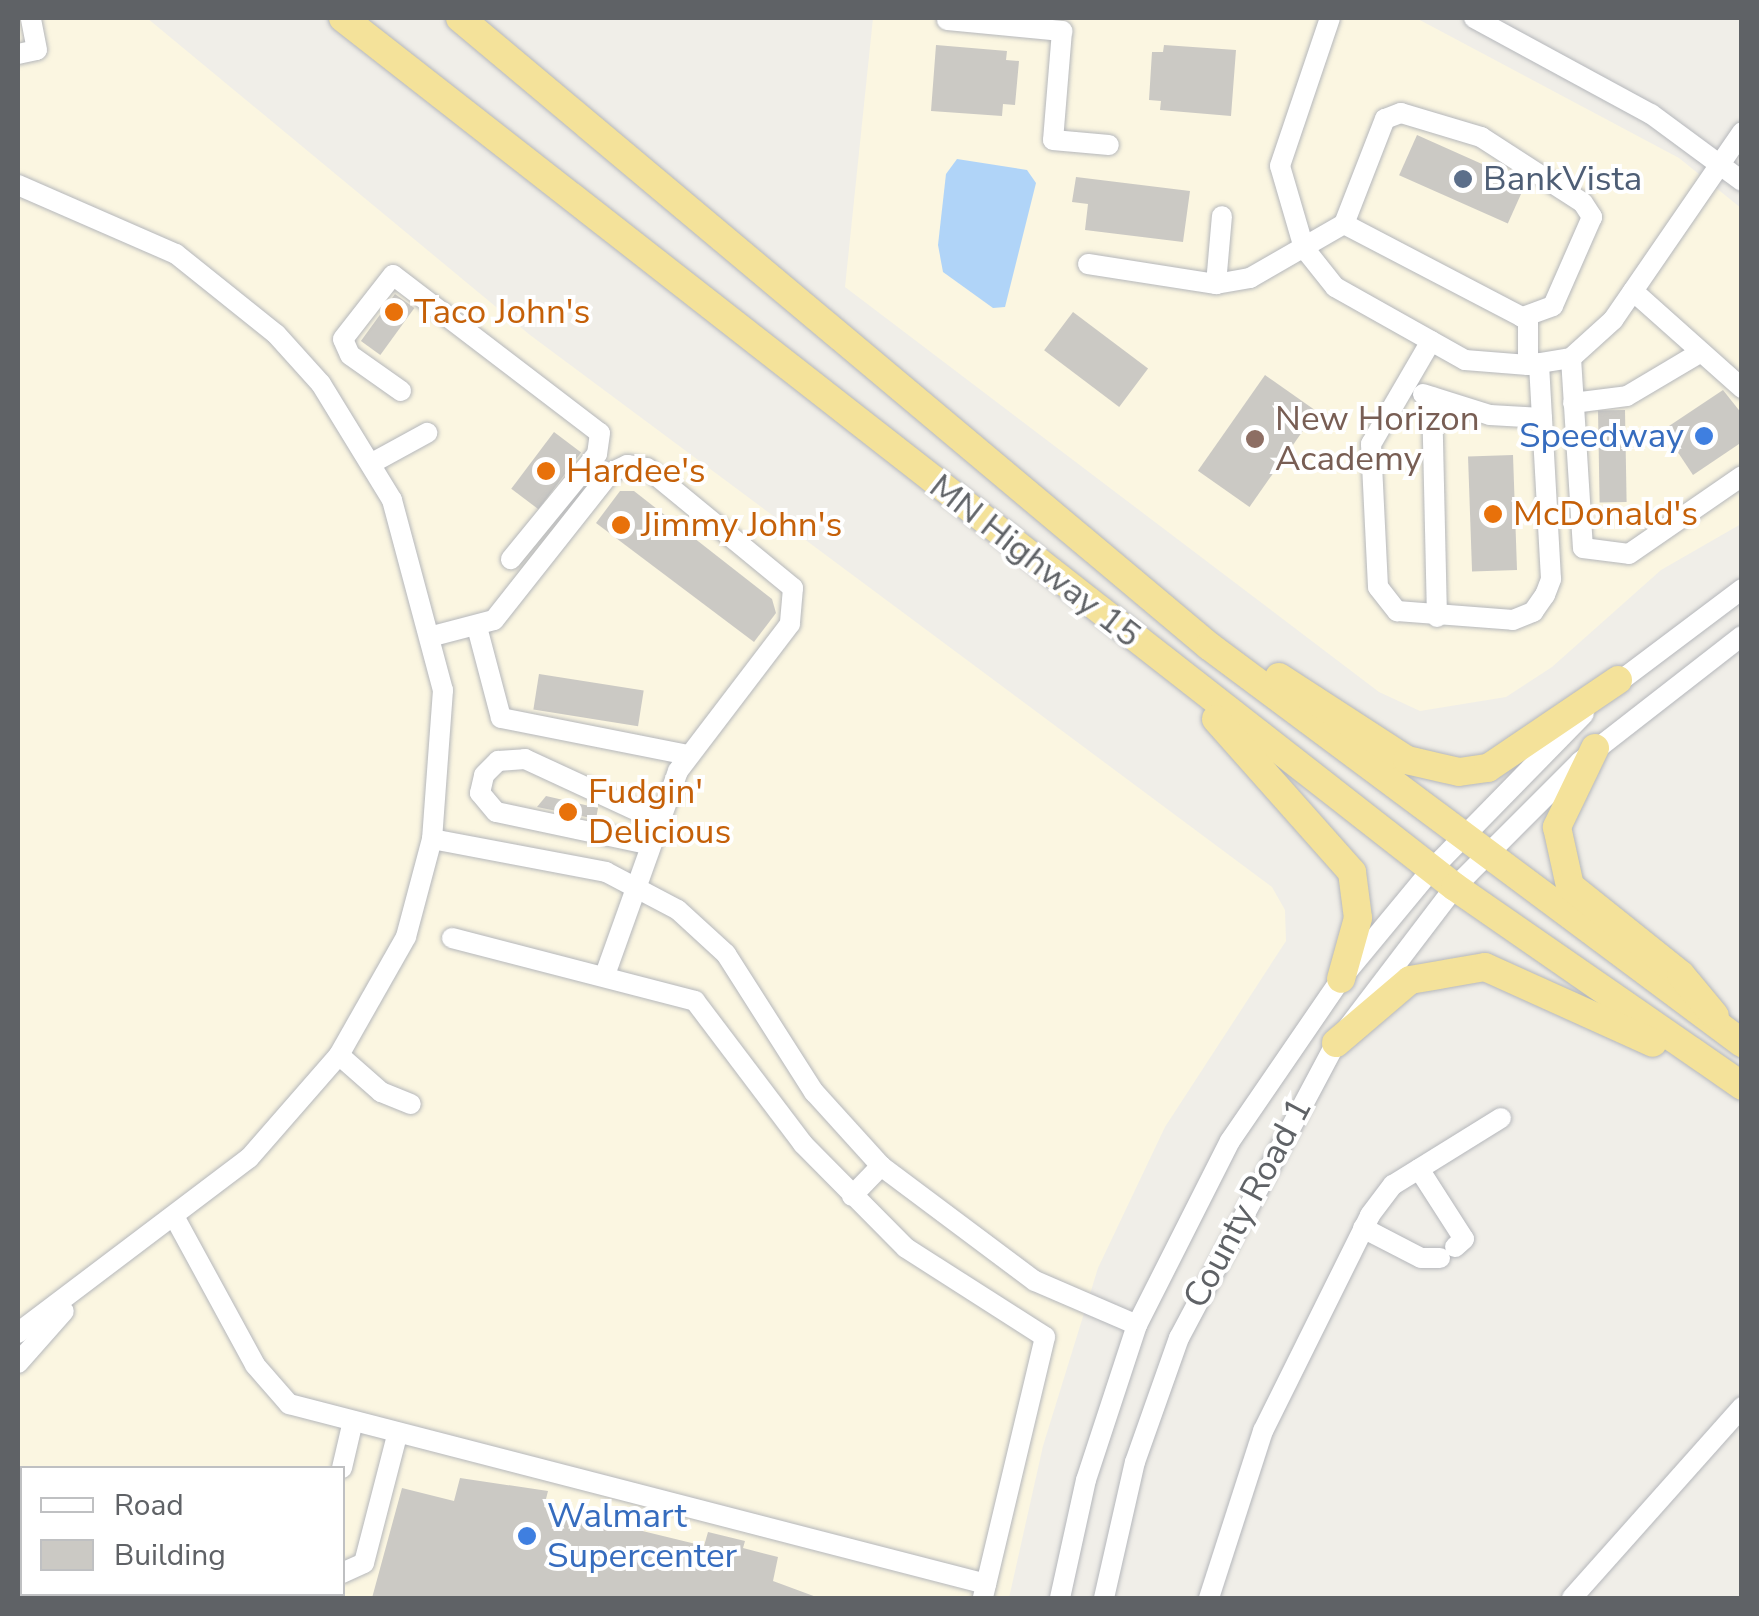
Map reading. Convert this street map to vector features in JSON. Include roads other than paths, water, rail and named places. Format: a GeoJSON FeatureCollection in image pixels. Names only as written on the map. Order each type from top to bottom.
{"type":"FeatureCollection","features":[{"type":"Feature","properties":{"kind":"highway","name":"MN Highway 15"},"geometry":{"type":"LineString","coordinates":[[343,18],[1455,887],[1742,1086]]}},
{"type":"Feature","properties":{"kind":"highway","name":"MN Highway 15"},"geometry":{"type":"LineString","coordinates":[[460,18],[1150,596],[1486,856]]}},
{"type":"Feature","properties":{"kind":"highway"},"geometry":{"type":"LineString","coordinates":[[1150,596],[1407,760],[1436,770],[1488,768],[1618,680]]}},
{"type":"Feature","properties":{"kind":"highway"},"geometry":{"type":"LineString","coordinates":[[1176,672],[1352,872],[1358,918],[1341,979]]}},
{"type":"Feature","properties":{"kind":"highway"},"geometry":{"type":"LineString","coordinates":[[1595,748],[1556,827],[1570,886],[1681,974],[1736,1040]]}},
{"type":"Feature","properties":{"kind":"highway"},"geometry":{"type":"LineString","coordinates":[[1486,856],[1736,1040]]}},
{"type":"Feature","properties":{"kind":"highway"},"geometry":{"type":"LineString","coordinates":[[1336,1042],[1410,980],[1484,968],[1710,1066]]}},
{"type":"Feature","properties":{"kind":"street"},"geometry":{"type":"LineString","coordinates":[[18,54],[37,50],[31,18]]}},
{"type":"Feature","properties":{"kind":"street"},"geometry":{"type":"LineString","coordinates":[[1330,18],[1280,166],[1304,248],[1335,287],[1465,360],[1534,364],[1571,358],[1633,291],[1742,132]]}},
{"type":"Feature","properties":{"kind":"street"},"geometry":{"type":"LineString","coordinates":[[1474,18],[1651,114],[1742,181]]}},
{"type":"Feature","properties":{"kind":"street"},"geometry":{"type":"LineString","coordinates":[[946,20],[1062,31],[1053,140],[1108,146]]}},
{"type":"Feature","properties":{"kind":"street"},"geometry":{"type":"LineString","coordinates":[[1088,264],[1216,284],[1250,278],[1344,224],[1385,119],[1401,113],[1481,137],[1584,203],[1592,217],[1553,306],[1528,317]]}},
{"type":"Feature","properties":{"kind":"street"},"geometry":{"type":"LineString","coordinates":[[18,185],[111,219],[230,293],[321,384],[372,462],[414,560],[442,690],[432,839],[406,937],[339,1055],[249,1158],[78,1294],[18,1333]]}},
{"type":"Feature","properties":{"kind":"street"},"geometry":{"type":"LineString","coordinates":[[1216,284],[1222,216]]}},
{"type":"Feature","properties":{"kind":"street"},"geometry":{"type":"LineString","coordinates":[[1344,224],[1528,317]]}},
{"type":"Feature","properties":{"kind":"street"},"geometry":{"type":"LineString","coordinates":[[400,390],[350,355],[343,338],[393,274],[544,388],[602,442],[511,559]]}},
{"type":"Feature","properties":{"kind":"street"},"geometry":{"type":"LineString","coordinates":[[1633,291],[1742,388]]}},
{"type":"Feature","properties":{"kind":"street"},"geometry":{"type":"LineString","coordinates":[[1431,340],[1371,444],[1378,587],[1396,611],[1514,620],[1533,612],[1551,579],[1542,418],[1528,317]]}},
{"type":"Feature","properties":{"kind":"street"},"geometry":{"type":"LineString","coordinates":[[1573,403],[1627,396],[1701,352]]}},
{"type":"Feature","properties":{"kind":"street"},"geometry":{"type":"LineString","coordinates":[[1571,358],[1583,548],[1628,554],[1742,476]]}},
{"type":"Feature","properties":{"kind":"street"},"geometry":{"type":"LineString","coordinates":[[1404,388],[1490,415],[1542,418]]}},
{"type":"Feature","properties":{"kind":"street"},"geometry":{"type":"LineString","coordinates":[[1432,397],[1437,617]]}},
{"type":"Feature","properties":{"kind":"street"},"geometry":{"type":"LineString","coordinates":[[372,462],[428,433]]}},
{"type":"Feature","properties":{"kind":"street"},"geometry":{"type":"LineString","coordinates":[[433,636],[478,627],[506,608],[610,473],[647,468],[786,579],[797,597],[790,624],[688,755],[656,820],[632,882],[606,972]]}},
{"type":"Feature","properties":{"kind":"street","name":"County Road 1"},"geometry":{"type":"LineString","coordinates":[[1060,1598],[1086,1480],[1136,1326],[1230,1141],[1341,979],[1432,869],[1618,680],[1742,588]]}},
{"type":"Feature","properties":{"kind":"street"},"geometry":{"type":"LineString","coordinates":[[478,627],[501,718],[688,755]]}},
{"type":"Feature","properties":{"kind":"street","name":"County Road 1"},"geometry":{"type":"LineString","coordinates":[[1104,1598],[1135,1462],[1179,1338],[1336,1042],[1455,887],[1486,856],[1595,748],[1742,636]]}},
{"type":"Feature","properties":{"kind":"street"},"geometry":{"type":"LineString","coordinates":[[647,844],[496,812],[480,794],[484,775],[498,761],[525,759],[656,820]]}},
{"type":"Feature","properties":{"kind":"street"},"geometry":{"type":"LineString","coordinates":[[432,839],[632,882],[726,954],[814,1092],[880,1166],[1035,1281],[1136,1326]]}},
{"type":"Feature","properties":{"kind":"street"},"geometry":{"type":"LineString","coordinates":[[175,1218],[255,1365],[289,1404],[352,1425],[984,1591],[1045,1337],[906,1248],[852,1196],[792,1131],[710,1014],[677,992],[452,938]]}},
{"type":"Feature","properties":{"kind":"street"},"geometry":{"type":"LineString","coordinates":[[339,1055],[381,1092],[411,1104]]}},
{"type":"Feature","properties":{"kind":"street"},"geometry":{"type":"LineString","coordinates":[[1209,1598],[1263,1431],[1363,1228],[1393,1185],[1502,1118]]}},
{"type":"Feature","properties":{"kind":"street"},"geometry":{"type":"LineString","coordinates":[[852,1196],[880,1166]]}},
{"type":"Feature","properties":{"kind":"street"},"geometry":{"type":"LineString","coordinates":[[1363,1228],[1421,1258],[1448,1253],[1464,1239],[1419,1169]]}},
{"type":"Feature","properties":{"kind":"street"},"geometry":{"type":"LineString","coordinates":[[18,1362],[78,1294]]}},
{"type":"Feature","properties":{"kind":"street"},"geometry":{"type":"LineString","coordinates":[[1572,1598],[1742,1407]]}},
{"type":"Feature","properties":{"kind":"street"},"geometry":{"type":"LineString","coordinates":[[342,1466],[352,1425]]}},
{"type":"Feature","properties":{"kind":"street"},"geometry":{"type":"LineString","coordinates":[[345,1572],[364,1563],[397,1435]]}},
{"type":"Feature","properties":{"kind":"water"},"geometry":{"type":"Polygon","coordinates":[[[957,159],[1027,170],[1036,183],[1005,307],[993,308],[943,272],[938,245],[946,174],[957,159]]]}},
{"type":"Feature","properties":{"kind":"place","name":"BankVista"},"geometry":{"type":"Point","coordinates":[1463,179]}},
{"type":"Feature","properties":{"kind":"place","name":"Taco John's"},"geometry":{"type":"Point","coordinates":[394,312]}},
{"type":"Feature","properties":{"kind":"place","name":"Speedway"},"geometry":{"type":"Point","coordinates":[1704,436]}},
{"type":"Feature","properties":{"kind":"place","name":"New Horizon Academy"},"geometry":{"type":"Point","coordinates":[1255,439]}},
{"type":"Feature","properties":{"kind":"place","name":"Hardee's"},"geometry":{"type":"Point","coordinates":[546,471]}},
{"type":"Feature","properties":{"kind":"place","name":"McDonald's"},"geometry":{"type":"Point","coordinates":[1493,514]}},
{"type":"Feature","properties":{"kind":"place","name":"Jimmy John's"},"geometry":{"type":"Point","coordinates":[621,525]}},
{"type":"Feature","properties":{"kind":"place","name":"Fudgin' Delicious"},"geometry":{"type":"Point","coordinates":[568,812]}},
{"type":"Feature","properties":{"kind":"place","name":"Walmart Supercenter"},"geometry":{"type":"Point","coordinates":[527,1536]}}]}
